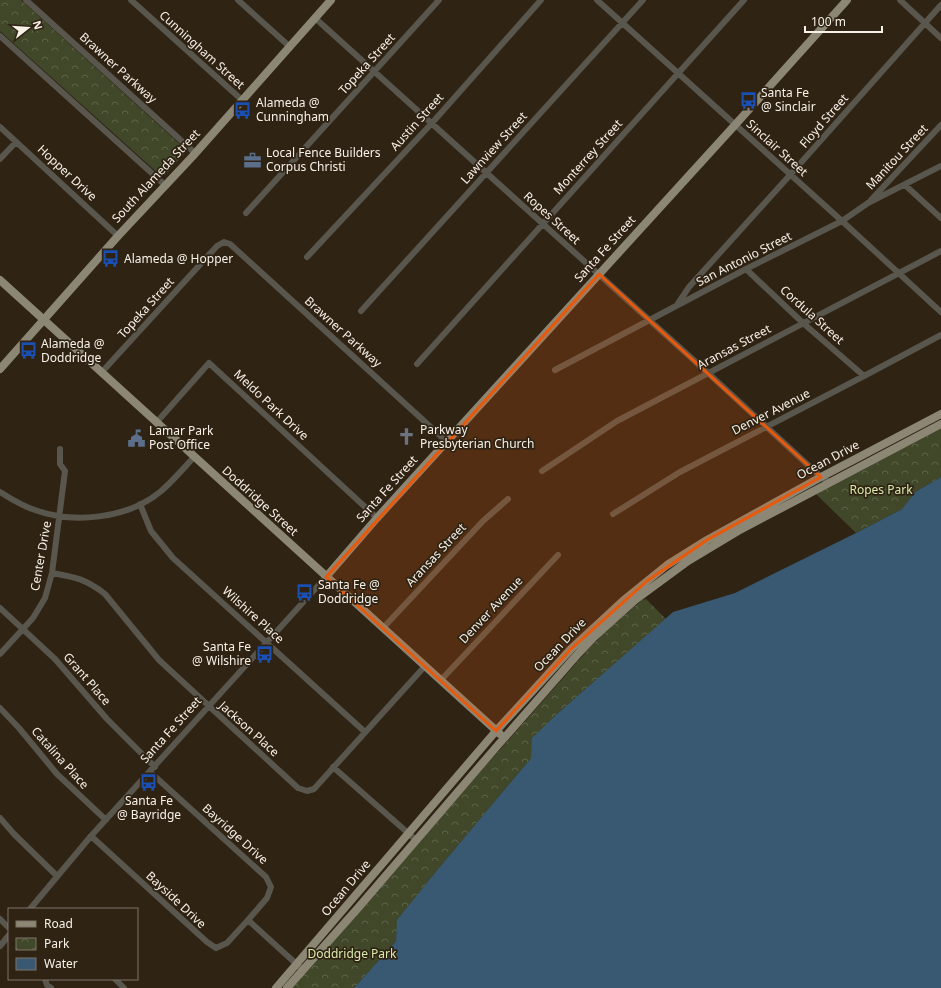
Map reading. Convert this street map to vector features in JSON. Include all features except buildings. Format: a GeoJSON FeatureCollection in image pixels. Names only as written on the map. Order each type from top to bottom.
{"type":"FeatureCollection","features":[{"type":"Feature","properties":{"kind":"main road","name":"South Alameda Street"},"geometry":{"type":"LineString","coordinates":[[0,369],[118,236],[166,186],[331,0]]}},
{"type":"Feature","properties":{"kind":"main road","name":"Santa Fe Street"},"geometry":{"type":"LineString","coordinates":[[326,577],[376,518],[735,125],[847,0]]}},
{"type":"Feature","properties":{"kind":"main road","name":"Doddridge Street"},"geometry":{"type":"LineString","coordinates":[[0,280],[504,738]]}},
{"type":"Feature","properties":{"kind":"main road","name":"Ocean Drive"},"geometry":{"type":"LineString","coordinates":[[762,514],[821,477],[941,414]]}},
{"type":"Feature","properties":{"kind":"main road","name":"Ocean Drive"},"geometry":{"type":"LineString","coordinates":[[287,988],[300,967],[351,901],[496,731],[571,649],[635,600],[686,558],[709,543],[762,514],[829,482],[941,424]]}},
{"type":"Feature","properties":{"kind":"main road"},"geometry":{"type":"LineString","coordinates":[[920,425],[924,433]]}},
{"type":"Feature","properties":{"kind":"main road","name":"Ocean Drive"},"geometry":{"type":"LineString","coordinates":[[276,988],[300,967],[358,908],[608,620]]}},
{"type":"Feature","properties":{"kind":"main road"},"geometry":{"type":"LineString","coordinates":[[377,870],[385,876]]}},
{"type":"Feature","properties":{"kind":"main road"},"geometry":{"type":"LineString","coordinates":[[351,901],[358,908]]}},
{"type":"Feature","properties":{"kind":"street","name":"Brawner Parkway"},"geometry":{"type":"LineString","coordinates":[[26,0],[195,153]]}},
{"type":"Feature","properties":{"kind":"street","name":"Cunningham Street"},"geometry":{"type":"LineString","coordinates":[[131,0],[242,100]]}},
{"type":"Feature","properties":{"kind":"street"},"geometry":{"type":"LineString","coordinates":[[238,0],[290,46]]}},
{"type":"Feature","properties":{"kind":"street","name":"Topeka Street"},"geometry":{"type":"LineString","coordinates":[[246,213],[439,0]]}},
{"type":"Feature","properties":{"kind":"street","name":"Austin Street"},"geometry":{"type":"LineString","coordinates":[[307,257],[432,122],[541,0]]}},
{"type":"Feature","properties":{"kind":"street","name":"Sinclair Street"},"geometry":{"type":"LineString","coordinates":[[597,0],[941,312]]}},
{"type":"Feature","properties":{"kind":"street","name":"Lawnview Street"},"geometry":{"type":"LineString","coordinates":[[361,311],[643,0]]}},
{"type":"Feature","properties":{"kind":"street","name":"Monterrey Street"},"geometry":{"type":"LineString","coordinates":[[416,364],[744,0]]}},
{"type":"Feature","properties":{"kind":"street"},"geometry":{"type":"LineString","coordinates":[[900,0],[941,38]]}},
{"type":"Feature","properties":{"kind":"street","name":"Floyd Street"},"geometry":{"type":"LineString","coordinates":[[677,305],[688,287],[941,5]]}},
{"type":"Feature","properties":{"kind":"street","name":"Ropes Street"},"geometry":{"type":"LineString","coordinates":[[315,18],[432,122],[486,173],[821,477],[829,482]]}},
{"type":"Feature","properties":{"kind":"street"},"geometry":{"type":"LineString","coordinates":[[1,37],[166,186]]}},
{"type":"Feature","properties":{"kind":"street","name":"Manitou Street"},"geometry":{"type":"LineString","coordinates":[[868,203],[941,125]]}},
{"type":"Feature","properties":{"kind":"street","name":"Hopper Drive"},"geometry":{"type":"LineString","coordinates":[[0,127],[118,236]]}},
{"type":"Feature","properties":{"kind":"street"},"geometry":{"type":"LineString","coordinates":[[0,159],[16,142]]}},
{"type":"Feature","properties":{"kind":"street","name":"San Antonio Street"},"geometry":{"type":"LineString","coordinates":[[555,370],[746,269],[842,221],[868,203],[941,166]]}},
{"type":"Feature","properties":{"kind":"street"},"geometry":{"type":"LineString","coordinates":[[905,185],[941,218]]}},
{"type":"Feature","properties":{"kind":"street","name":"Brawner Parkway"},"geometry":{"type":"LineString","coordinates":[[224,242],[230,244],[446,441]]}},
{"type":"Feature","properties":{"kind":"street","name":"Topeka Street"},"geometry":{"type":"LineString","coordinates":[[101,373],[218,246],[224,242]]}},
{"type":"Feature","properties":{"kind":"street","name":"Aransas Street"},"geometry":{"type":"LineString","coordinates":[[542,471],[617,421],[941,251]]}},
{"type":"Feature","properties":{"kind":"street","name":"Cordula Street"},"geometry":{"type":"LineString","coordinates":[[746,269],[803,323],[864,376]]}},
{"type":"Feature","properties":{"kind":"street","name":"Denver Avenue"},"geometry":{"type":"LineString","coordinates":[[613,514],[680,472],[941,335]]}},
{"type":"Feature","properties":{"kind":"street","name":"Meldo Park Drive"},"geometry":{"type":"LineString","coordinates":[[156,423],[209,363],[376,518]]}},
{"type":"Feature","properties":{"kind":"street","name":"Center Drive"},"geometry":{"type":"LineString","coordinates":[[0,654],[33,618],[40,608],[49,588],[65,471],[60,464],[60,448]]}},
{"type":"Feature","properties":{"kind":"street"},"geometry":{"type":"LineString","coordinates":[[0,492],[35,511],[59,516],[81,518],[102,516],[140,504],[159,493],[194,457]]}},
{"type":"Feature","properties":{"kind":"street","name":"Aransas Street"},"geometry":{"type":"LineString","coordinates":[[383,628],[483,521],[508,499]]}},
{"type":"Feature","properties":{"kind":"street","name":"Wilshire Place"},"geometry":{"type":"LineString","coordinates":[[140,504],[152,531],[173,558],[365,732]]}},
{"type":"Feature","properties":{"kind":"street","name":"Denver Avenue"},"geometry":{"type":"LineString","coordinates":[[441,680],[558,555]]}},
{"type":"Feature","properties":{"kind":"street","name":"Jackson Place"},"geometry":{"type":"LineString","coordinates":[[52,573],[77,578],[96,587],[105,594],[160,660],[298,788],[307,791],[314,789],[333,767]]}},
{"type":"Feature","properties":{"kind":"street","name":"Santa Fe Street"},"geometry":{"type":"LineString","coordinates":[[31,908],[91,836],[326,577]]}},
{"type":"Feature","properties":{"kind":"street","name":"Grant Place"},"geometry":{"type":"LineString","coordinates":[[0,608],[55,659],[152,769]]}},
{"type":"Feature","properties":{"kind":"street"},"geometry":{"type":"LineString","coordinates":[[416,840],[333,767],[425,666]]}},
{"type":"Feature","properties":{"kind":"street","name":"Catalina Place"},"geometry":{"type":"LineString","coordinates":[[0,708],[58,774],[106,820]]}},
{"type":"Feature","properties":{"kind":"street","name":"Bayridge Drive"},"geometry":{"type":"LineString","coordinates":[[152,769],[266,877],[271,887],[267,898],[248,920]]}},
{"type":"Feature","properties":{"kind":"street"},"geometry":{"type":"LineString","coordinates":[[0,818],[14,834],[58,876]]}},
{"type":"Feature","properties":{"kind":"street","name":"Bayside Drive"},"geometry":{"type":"LineString","coordinates":[[91,836],[207,942],[216,948],[226,943],[248,920]]}},
{"type":"Feature","properties":{"kind":"street"},"geometry":{"type":"LineString","coordinates":[[35,904],[40,908]]}},
{"type":"Feature","properties":{"kind":"street"},"geometry":{"type":"LineString","coordinates":[[0,919],[8,927]]}},
{"type":"Feature","properties":{"kind":"street"},"geometry":{"type":"LineString","coordinates":[[248,920],[300,967]]}},
{"type":"Feature","properties":{"kind":"street"},"geometry":{"type":"LineString","coordinates":[[0,946],[8,936]]}},
{"type":"Feature","properties":{"kind":"street"},"geometry":{"type":"LineString","coordinates":[[116,980],[124,988]]}},
{"type":"Feature","properties":{"kind":"highlighted area"},"geometry":{"type":"Polygon","coordinates":[[[599,274],[821,477],[707,540],[647,581],[571,649],[496,731],[326,577],[599,274]]]}},
{"type":"Feature","properties":{"kind":"green space"},"geometry":{"type":"Polygon","coordinates":[[[0,0],[21,0],[184,148],[185,153],[165,175],[160,175],[0,31],[0,0]]]}},
{"type":"Feature","properties":{"kind":"green space","name":"Ropes Park"},"geometry":{"type":"Polygon","coordinates":[[[941,428],[941,477],[915,492],[902,509],[856,533],[816,494],[941,428]]]}},
{"type":"Feature","properties":{"kind":"green space","name":"Doddridge Park"},"geometry":{"type":"Polygon","coordinates":[[[646,599],[666,619],[557,714],[531,758],[438,869],[398,920],[396,941],[354,988],[290,988],[592,645],[642,600],[646,599]]]}},
{"type":"Feature","properties":{"kind":"water"},"geometry":{"type":"Polygon","coordinates":[[[941,477],[941,988],[354,988],[396,941],[397,920],[531,758],[532,738],[557,714],[673,612],[735,593],[856,533],[902,509],[915,492],[941,477]]]}},
{"type":"Feature","properties":{"kind":"place","name":"Santa Fe @ Sinclair"},"geometry":{"type":"Point","coordinates":[748,100]}},
{"type":"Feature","properties":{"kind":"place","name":"Alameda @ Cunningham"},"geometry":{"type":"Point","coordinates":[243,110]}},
{"type":"Feature","properties":{"kind":"place","name":"Local Fence Builders Corpus Christi"},"geometry":{"type":"Point","coordinates":[253,160]}},
{"type":"Feature","properties":{"kind":"place","name":"Alameda @ Hopper"},"geometry":{"type":"Point","coordinates":[111,259]}},
{"type":"Feature","properties":{"kind":"place","name":"Alameda @ Doddridge"},"geometry":{"type":"Point","coordinates":[28,351]}},
{"type":"Feature","properties":{"kind":"place","name":"Parkway Presbyterian Church"},"geometry":{"type":"Point","coordinates":[407,437]}},
{"type":"Feature","properties":{"kind":"place","name":"Lamar Park Post Office"},"geometry":{"type":"Point","coordinates":[136,438]}},
{"type":"Feature","properties":{"kind":"place","name":"Santa Fe @ Doddridge"},"geometry":{"type":"Point","coordinates":[305,592]}},
{"type":"Feature","properties":{"kind":"place","name":"Santa Fe @ Wilshire"},"geometry":{"type":"Point","coordinates":[264,654]}},
{"type":"Feature","properties":{"kind":"place","name":"Santa Fe @ Bayridge"},"geometry":{"type":"Point","coordinates":[149,782]}}]}
